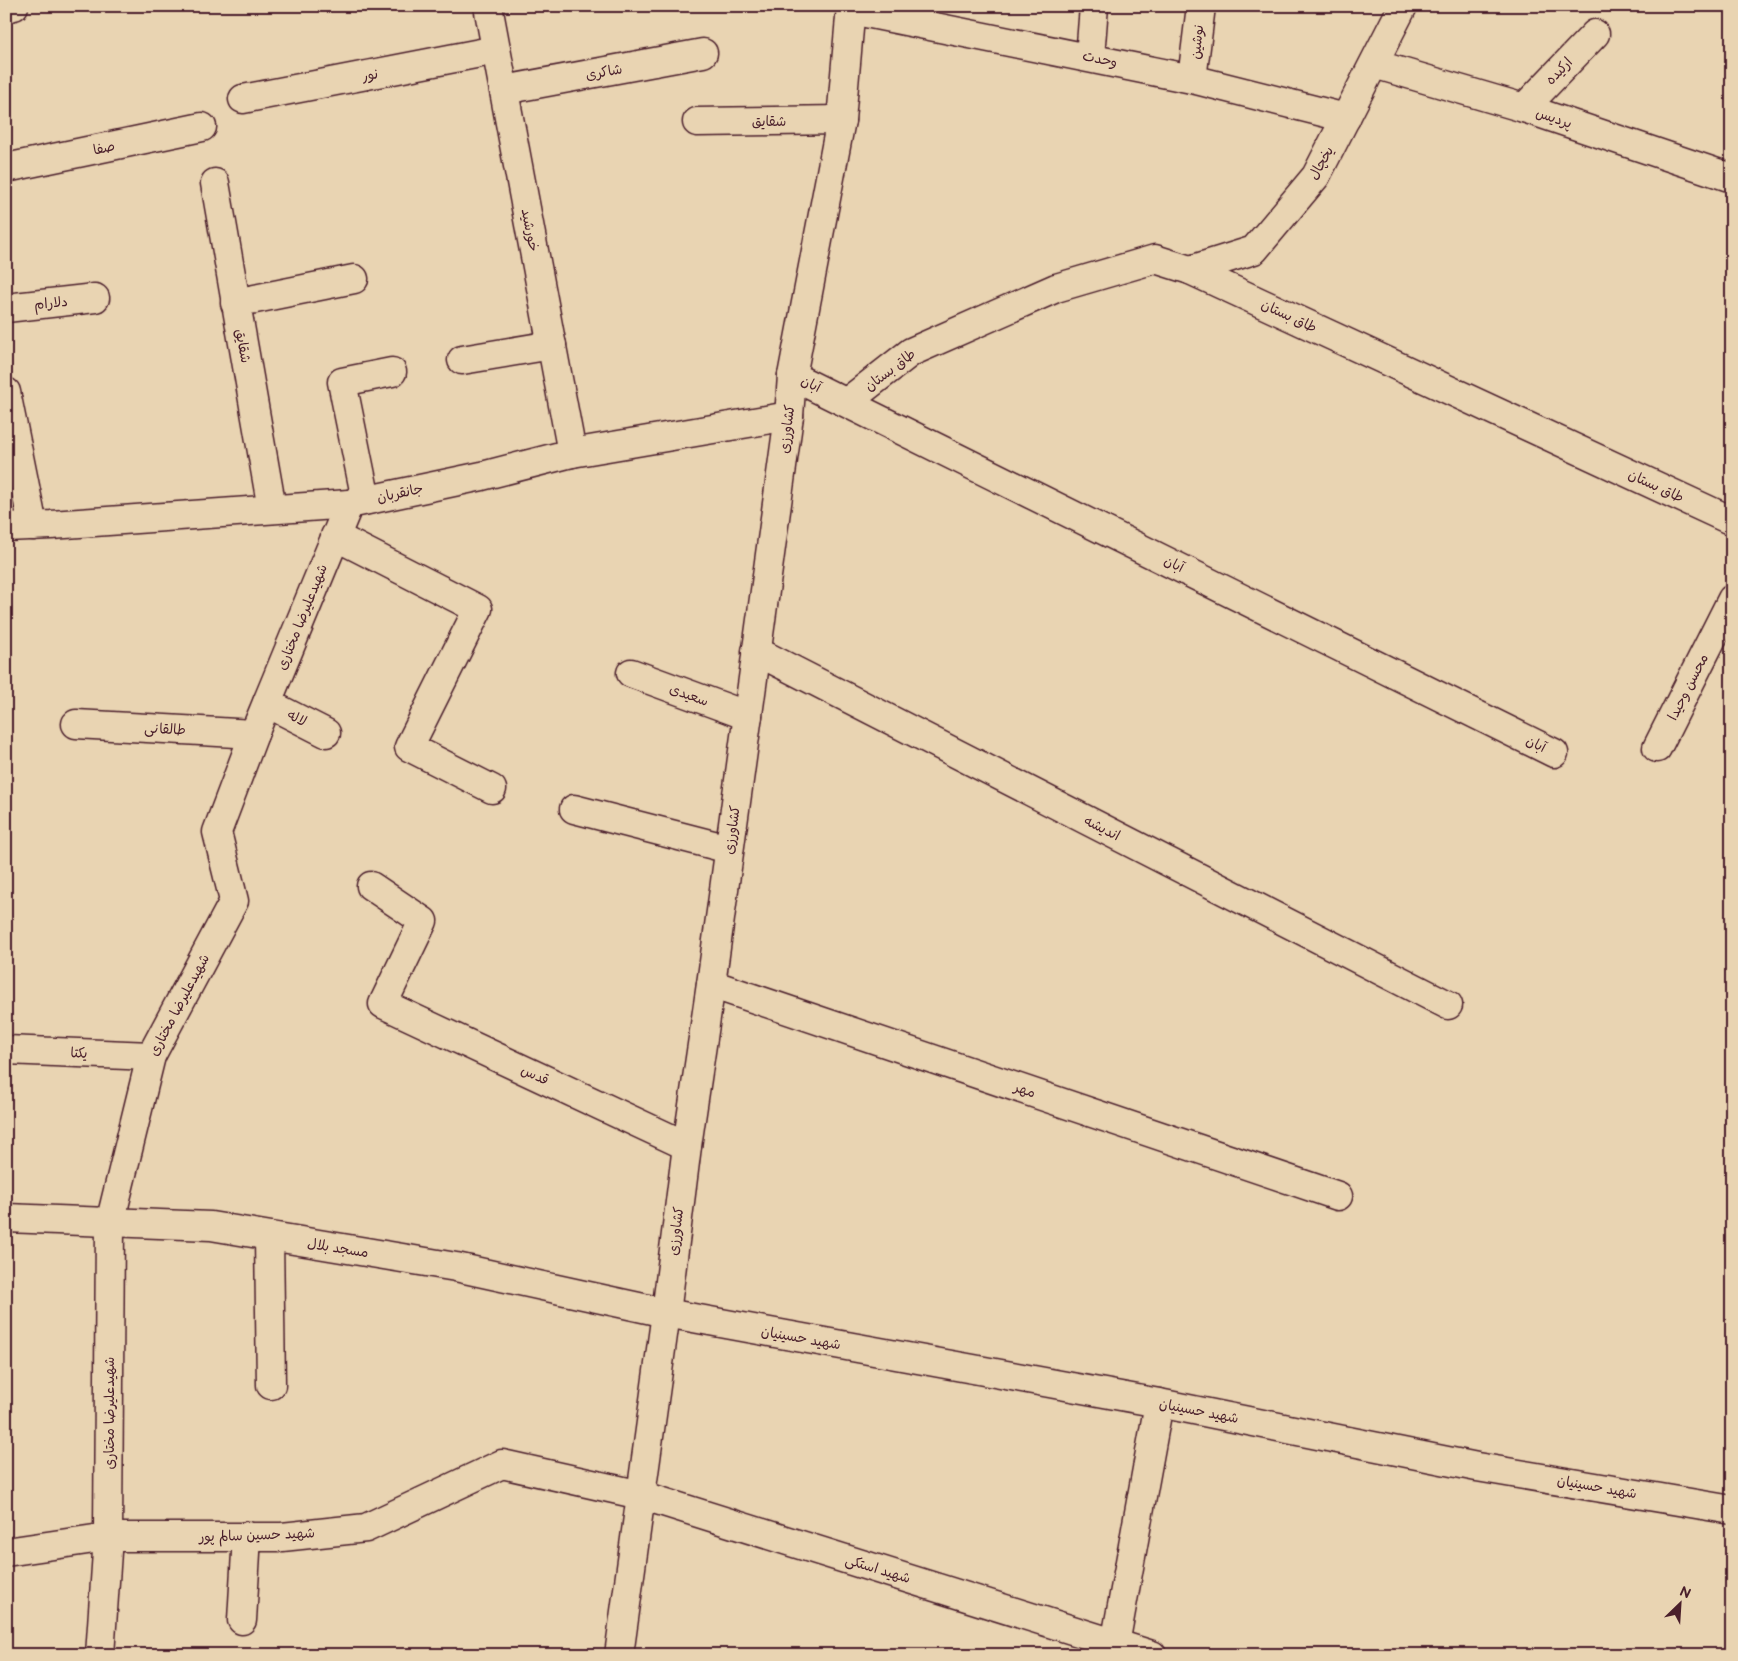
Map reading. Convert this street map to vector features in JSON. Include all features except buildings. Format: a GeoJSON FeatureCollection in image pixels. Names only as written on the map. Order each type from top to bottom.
{"type":"FeatureCollection","features":[{"type":"Feature","properties":{"kind":"street"},"geometry":{"type":"LineString","coordinates":[[6,8],[14,6]]}},
{"type":"Feature","properties":{"kind":"street","name":"خورشید"},"geometry":{"type":"LineString","coordinates":[[488,6],[572,453]]}},
{"type":"Feature","properties":{"kind":"street"},"geometry":{"type":"LineString","coordinates":[[1090,57],[1094,6]]}},
{"type":"Feature","properties":{"kind":"street","name":"نوشین"},"geometry":{"type":"LineString","coordinates":[[1192,79],[1201,6]]}},
{"type":"Feature","properties":{"kind":"street","name":"یخچال"},"geometry":{"type":"LineString","coordinates":[[1190,270],[1254,250],[1316,176],[1403,6]]}},
{"type":"Feature","properties":{"kind":"street","name":"وحدت"},"geometry":{"type":"LineString","coordinates":[[851,8],[1192,79],[1346,118]]}},
{"type":"Feature","properties":{"kind":"street","name":"کشاورزی"},"geometry":{"type":"LineString","coordinates":[[619,1655],[687,1146],[789,416],[792,376],[840,120],[851,8]]}},
{"type":"Feature","properties":{"kind":"street","name":"ارکیده"},"geometry":{"type":"LineString","coordinates":[[1524,108],[1594,34]]}},
{"type":"Feature","properties":{"kind":"street","name":"نور"},"geometry":{"type":"LineString","coordinates":[[243,99],[496,50]]}},
{"type":"Feature","properties":{"kind":"street","name":"شاکری"},"geometry":{"type":"LineString","coordinates":[[504,90],[703,53]]}},
{"type":"Feature","properties":{"kind":"street","name":"پردیس"},"geometry":{"type":"LineString","coordinates":[[1374,64],[1524,108],[1732,178]]}},
{"type":"Feature","properties":{"kind":"street","name":"شقایق"},"geometry":{"type":"LineString","coordinates":[[697,122],[840,120]]}},
{"type":"Feature","properties":{"kind":"street","name":"صفا"},"geometry":{"type":"LineString","coordinates":[[6,168],[202,127]]}},
{"type":"Feature","properties":{"kind":"street","name":"شقایق"},"geometry":{"type":"LineString","coordinates":[[215,183],[272,509]]}},
{"type":"Feature","properties":{"kind":"street","name":"طاق بستان"},"geometry":{"type":"LineString","coordinates":[[847,402],[911,352],[1056,288],[1155,258],[1190,270],[1732,521]]}},
{"type":"Feature","properties":{"kind":"street"},"geometry":{"type":"LineString","coordinates":[[235,303],[354,279]]}},
{"type":"Feature","properties":{"kind":"street","name":"دلارام"},"geometry":{"type":"LineString","coordinates":[[6,308],[95,298]]}},
{"type":"Feature","properties":{"kind":"street"},"geometry":{"type":"LineString","coordinates":[[462,360],[552,345]]}},
{"type":"Feature","properties":{"kind":"street"},"geometry":{"type":"LineString","coordinates":[[357,502],[342,382],[392,372]]}},
{"type":"Feature","properties":{"kind":"street","name":"آبان"},"geometry":{"type":"LineString","coordinates":[[792,376],[1554,753]]}},
{"type":"Feature","properties":{"kind":"street"},"geometry":{"type":"LineString","coordinates":[[6,392],[20,526]]}},
{"type":"Feature","properties":{"kind":"street","name":"جانقربان"},"geometry":{"type":"LineString","coordinates":[[20,526],[357,502],[482,476],[572,453],[789,416]]}},
{"type":"Feature","properties":{"kind":"street","name":"شهیدعلیرضا مختاری"},"geometry":{"type":"LineString","coordinates":[[100,1655],[108,1537],[110,1223],[151,1056],[234,901],[217,832],[254,734],[335,536],[357,502]]}},
{"type":"Feature","properties":{"kind":"street"},"geometry":{"type":"LineString","coordinates":[[335,536],[478,608],[409,747],[492,789]]}},
{"type":"Feature","properties":{"kind":"street","name":"محسن وحیدا"},"geometry":{"type":"LineString","coordinates":[[1657,748],[1722,642],[1732,599]]}},
{"type":"Feature","properties":{"kind":"street","name":"اندیشه"},"geometry":{"type":"LineString","coordinates":[[756,651],[1448,1005]]}},
{"type":"Feature","properties":{"kind":"street","name":"سعیدی"},"geometry":{"type":"LineString","coordinates":[[631,673],[748,716]]}},
{"type":"Feature","properties":{"kind":"street","name":"لاله"},"geometry":{"type":"LineString","coordinates":[[267,703],[326,733]]}},
{"type":"Feature","properties":{"kind":"street","name":"طالقانی"},"geometry":{"type":"LineString","coordinates":[[76,724],[254,734]]}},
{"type":"Feature","properties":{"kind":"street"},"geometry":{"type":"LineString","coordinates":[[574,809],[729,850]]}},
{"type":"Feature","properties":{"kind":"street","name":"قدس"},"geometry":{"type":"LineString","coordinates":[[371,886],[423,920],[383,1004],[687,1146]]}},
{"type":"Feature","properties":{"kind":"street","name":"مهر"},"geometry":{"type":"LineString","coordinates":[[711,984],[1338,1196]]}},
{"type":"Feature","properties":{"kind":"street","name":"یکتا"},"geometry":{"type":"LineString","coordinates":[[6,1050],[151,1056]]}},
{"type":"Feature","properties":{"kind":"street","name":"مسجد بلال"},"geometry":{"type":"LineString","coordinates":[[6,1218],[211,1226],[456,1267],[666,1313]]}},
{"type":"Feature","properties":{"kind":"street"},"geometry":{"type":"LineString","coordinates":[[269,1236],[271,1385]]}},
{"type":"Feature","properties":{"kind":"street","name":"شهید حسینیان"},"geometry":{"type":"LineString","coordinates":[[666,1313],[1159,1403],[1477,1467],[1732,1510]]}},
{"type":"Feature","properties":{"kind":"street"},"geometry":{"type":"LineString","coordinates":[[1114,1649],[1159,1403]]}},
{"type":"Feature","properties":{"kind":"street","name":"شهید حسین سالم پور"},"geometry":{"type":"LineString","coordinates":[[6,1552],[108,1537],[282,1537],[366,1528],[502,1464],[641,1495]]}},
{"type":"Feature","properties":{"kind":"street","name":"شهید استکی"},"geometry":{"type":"LineString","coordinates":[[641,1495],[1114,1649],[1152,1655]]}},
{"type":"Feature","properties":{"kind":"street"},"geometry":{"type":"LineString","coordinates":[[242,1620],[246,1536]]}}]}
